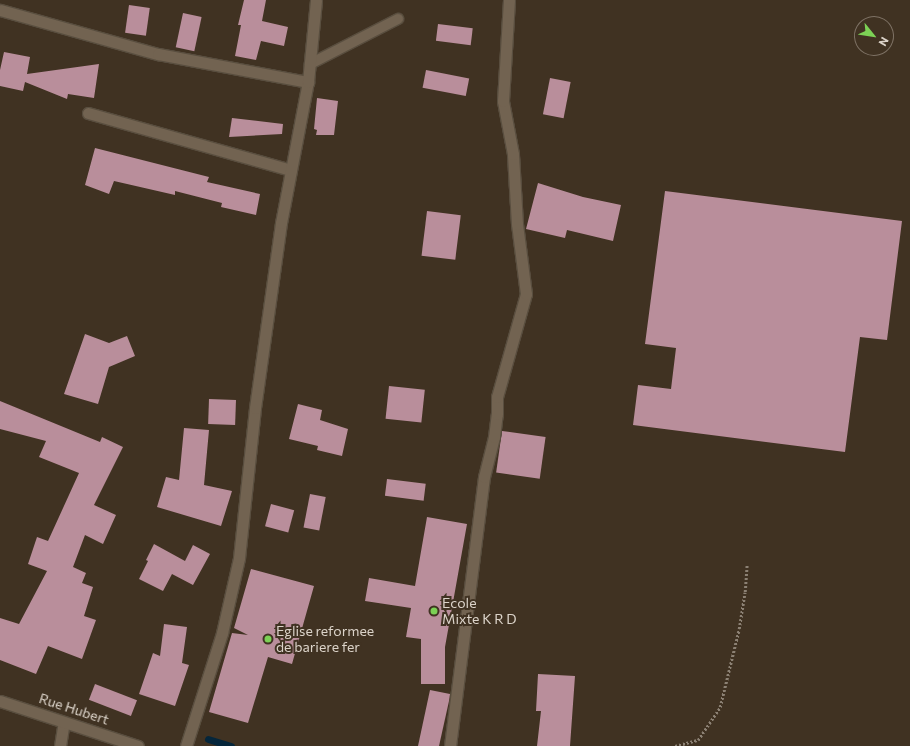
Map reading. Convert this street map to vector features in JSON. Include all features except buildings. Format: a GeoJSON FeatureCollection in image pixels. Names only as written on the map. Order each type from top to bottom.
{"type":"FeatureCollection","features":[{"type":"Feature","properties":{"kind":"street"},"geometry":{"type":"LineString","coordinates":[[186,746],[222,633],[239,558],[256,401],[281,224],[308,82],[316,0]]}},
{"type":"Feature","properties":{"kind":"street"},"geometry":{"type":"LineString","coordinates":[[450,746],[484,477],[494,437],[497,397],[526,294],[517,224],[513,154],[503,101],[510,0]]}},
{"type":"Feature","properties":{"kind":"street"},"geometry":{"type":"LineString","coordinates":[[0,10],[158,54],[308,82]]}},
{"type":"Feature","properties":{"kind":"street"},"geometry":{"type":"LineString","coordinates":[[88,114],[291,170]]}},
{"type":"Feature","properties":{"kind":"street","name":"Rue Hubert"},"geometry":{"type":"LineString","coordinates":[[0,701],[138,746]]}},
{"type":"Feature","properties":{"kind":"street"},"geometry":{"type":"LineString","coordinates":[[60,746],[64,722]]}},
{"type":"Feature","properties":{"kind":"lane"},"geometry":{"type":"LineString","coordinates":[[310,64],[398,19]]}},
{"type":"Feature","properties":{"kind":"path"},"geometry":{"type":"LineString","coordinates":[[675,746],[698,740],[720,707],[739,628],[745,592],[746,565]]}},
{"type":"Feature","properties":{"kind":"waterway"},"geometry":{"type":"LineString","coordinates":[[208,739],[231,746]]}},
{"type":"Feature","properties":{"kind":"place","name":"Ecole Mixte K R D"},"geometry":{"type":"Point","coordinates":[434,611]}},
{"type":"Feature","properties":{"kind":"place","name":"Eglise reformee de bariere fer"},"geometry":{"type":"Point","coordinates":[268,639]}}]}
